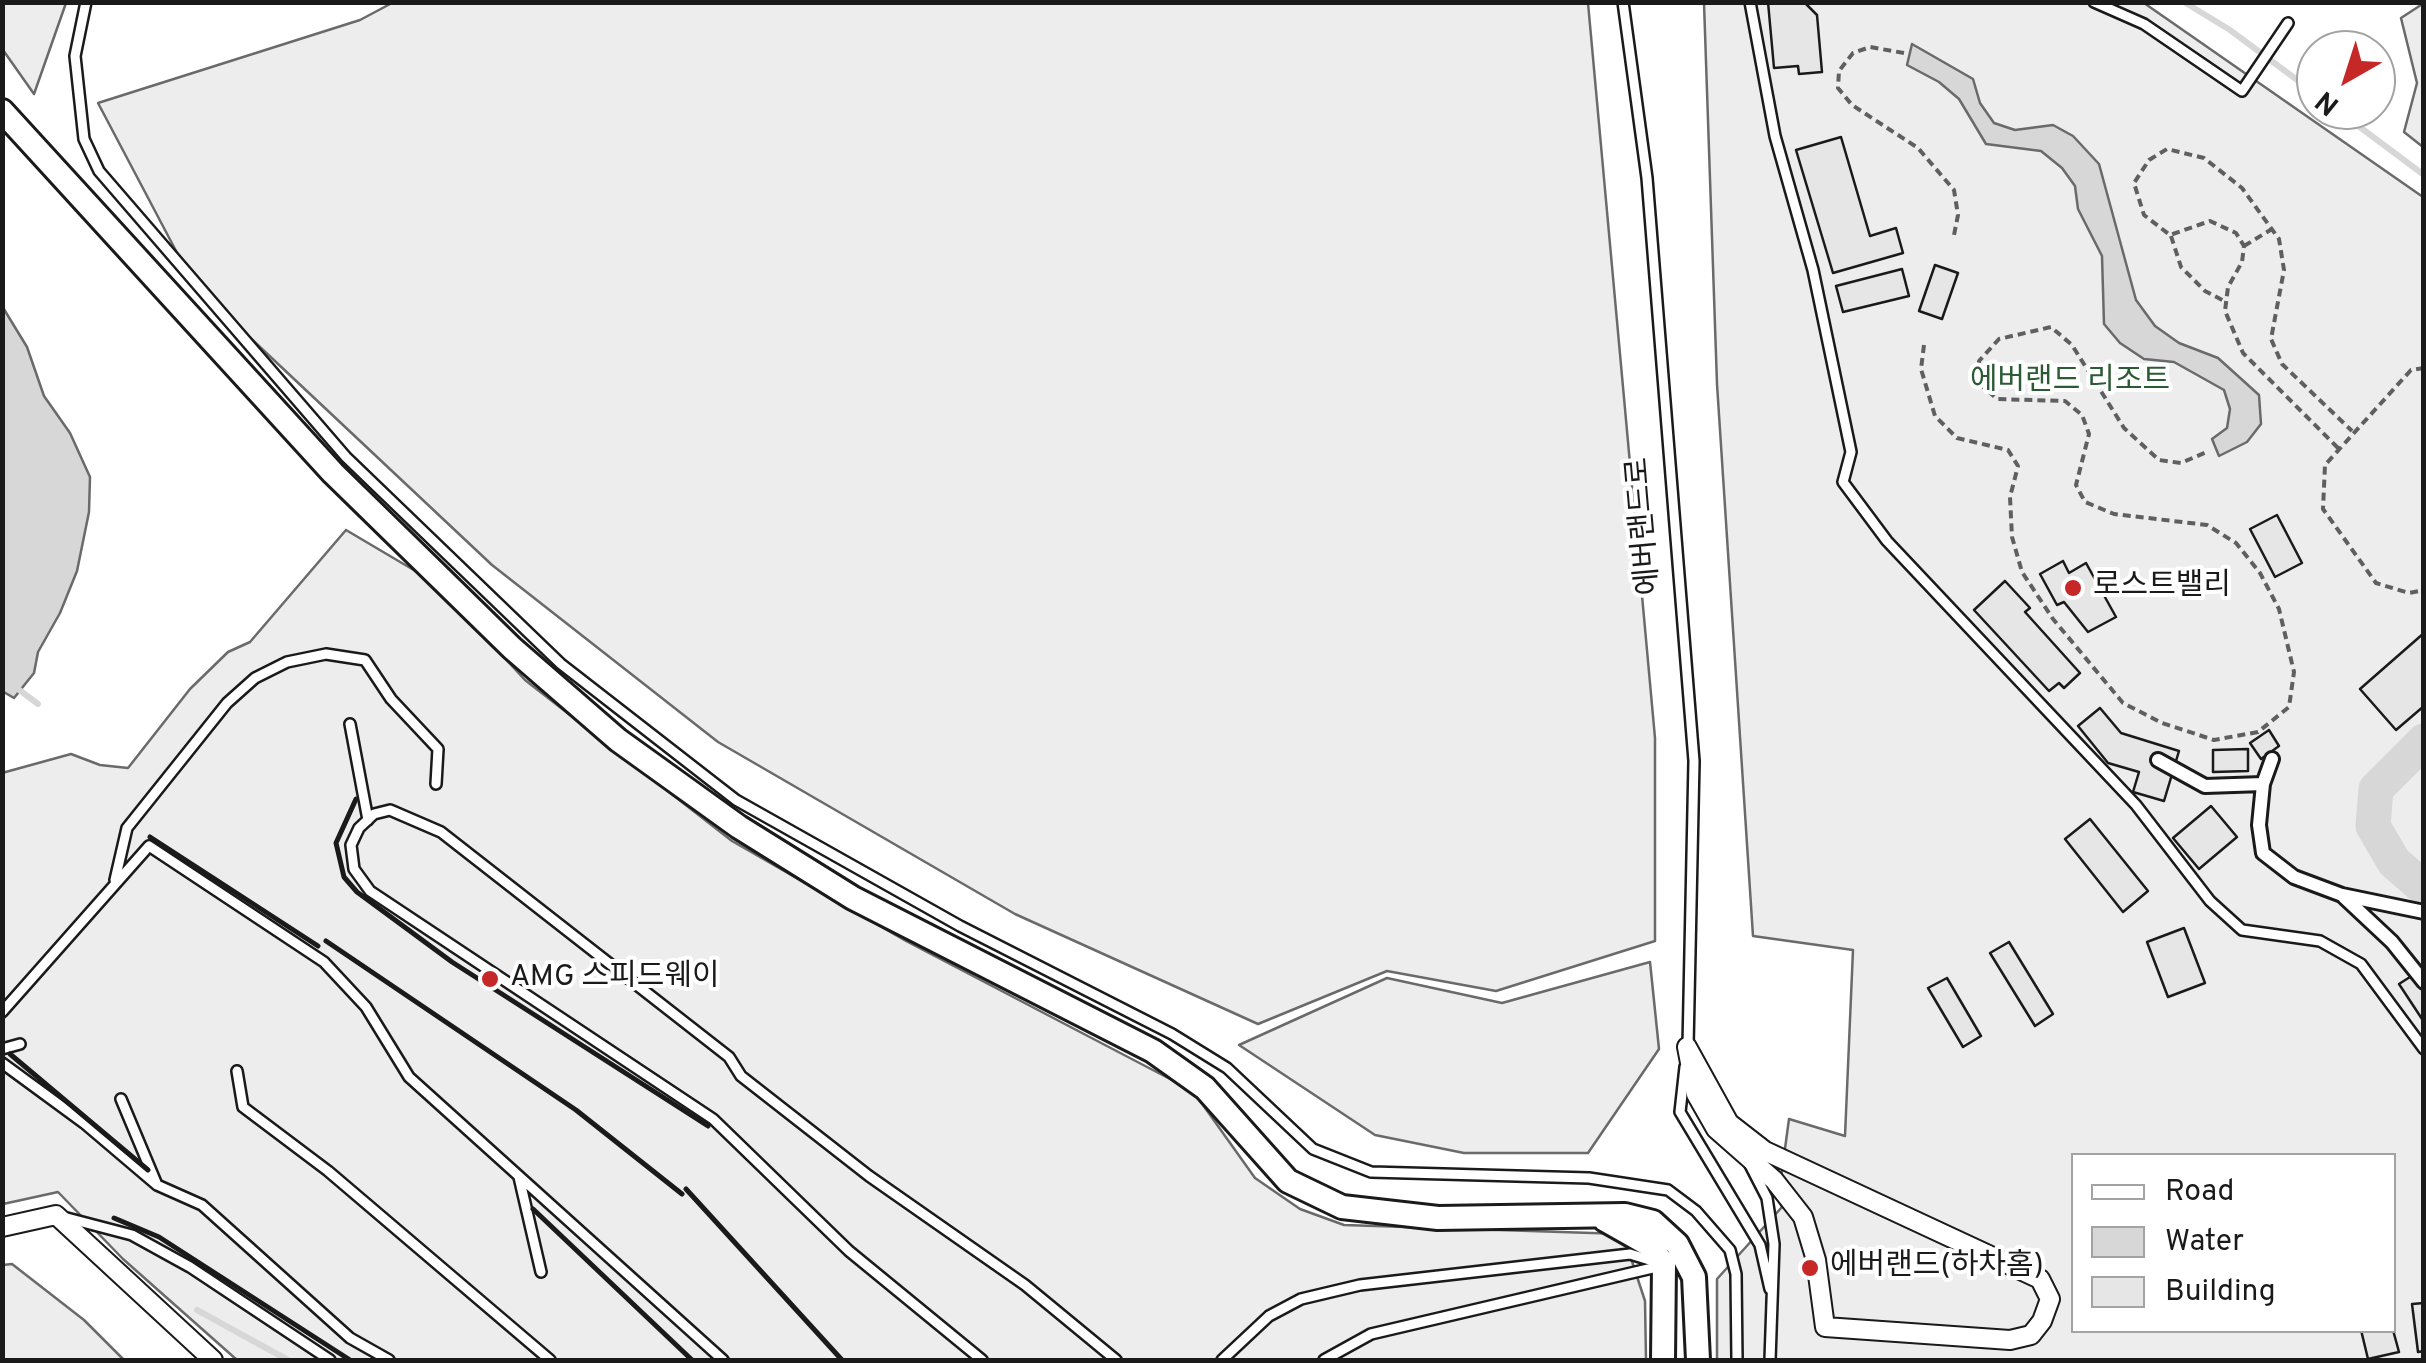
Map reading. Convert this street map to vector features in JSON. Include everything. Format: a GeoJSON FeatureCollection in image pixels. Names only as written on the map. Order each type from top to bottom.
{"type":"FeatureCollection","features":[{"type":"Feature","properties":{"kind":"street"},"geometry":{"type":"LineString","coordinates":[[2,112],[333,473],[512,648],[618,740],[739,827],[853,898],[1153,1051],[1205,1088],[1288,1181],[1342,1207],[1438,1218],[1625,1215],[1654,1222],[1677,1244],[1694,1277],[1698,1360]]}},
{"type":"Feature","properties":{"kind":"street"},"geometry":{"type":"LineString","coordinates":[[2272,759],[2264,784],[2259,825],[2263,853],[2294,877],[2342,895],[2424,912]]}},
{"type":"Feature","properties":{"kind":"street"},"geometry":{"type":"LineString","coordinates":[[2158,760],[2205,786],[2264,784]]}},
{"type":"Feature","properties":{"kind":"street"},"geometry":{"type":"LineString","coordinates":[[2342,895],[2392,942],[2424,982]]}},
{"type":"Feature","properties":{"kind":"street"},"geometry":{"type":"LineString","coordinates":[[1688,1047],[1729,1123],[1764,1151],[2040,1279],[2050,1299],[2042,1321],[2031,1335],[2010,1340],[1825,1327],[1816,1260],[1803,1216],[1774,1180],[1716,1129],[1696,1094],[1688,1047]]}},
{"type":"Feature","properties":{"kind":"street"},"geometry":{"type":"LineString","coordinates":[[2,1228],[56,1215],[213,1360]]}},
{"type":"Feature","properties":{"kind":"street"},"geometry":{"type":"LineString","coordinates":[[1598,1216],[1651,1246],[1664,1265],[1663,1360]]}},
{"type":"Feature","properties":{"kind":"lane"},"geometry":{"type":"LineString","coordinates":[[86,2],[75,56],[84,139],[98,171],[346,457],[561,664],[736,800],[960,926],[1172,1034],[1227,1068],[1313,1149],[1371,1172],[1589,1178],[1668,1190],[1696,1210],[1730,1250],[1736,1274],[1737,1360]]}},
{"type":"Feature","properties":{"kind":"lane","name":"에버랜드로"},"geometry":{"type":"LineString","coordinates":[[1624,2],[1648,178],[1694,761],[1688,1047],[1680,1112],[1760,1245],[1770,1289]]}},
{"type":"Feature","properties":{"kind":"lane"},"geometry":{"type":"LineString","coordinates":[[1750,2],[1775,136],[1814,270],[1851,452],[1843,482],[1887,541],[2136,805],[2210,902],[2242,930],[2320,941],[2361,964],[2424,1048]]}},
{"type":"Feature","properties":{"kind":"lane"},"geometry":{"type":"LineString","coordinates":[[2094,2],[2144,24],[2242,91],[2288,22]]}},
{"type":"Feature","properties":{"kind":"lane"},"geometry":{"type":"LineString","coordinates":[[115,880],[127,828],[228,703],[255,678],[287,662],[326,654],[365,660],[391,700],[438,749],[436,784]]}},
{"type":"Feature","properties":{"kind":"lane"},"geometry":{"type":"LineString","coordinates":[[350,724],[368,820]]}},
{"type":"Feature","properties":{"kind":"lane"},"geometry":{"type":"LineString","coordinates":[[982,1360],[849,1252],[712,1119],[370,892],[354,870],[351,845],[368,820],[390,810],[441,832],[730,1057],[741,1076],[868,1176],[1024,1284],[1116,1360]]}},
{"type":"Feature","properties":{"kind":"lane"},"geometry":{"type":"LineString","coordinates":[[2,1012],[149,846],[324,962],[366,1008],[409,1077],[724,1360]]}},
{"type":"Feature","properties":{"kind":"lane"},"geometry":{"type":"LineString","coordinates":[[2,1049],[20,1044]]}},
{"type":"Feature","properties":{"kind":"lane"},"geometry":{"type":"LineString","coordinates":[[2,1063],[84,1123],[158,1185],[202,1205],[350,1338],[389,1360]]}},
{"type":"Feature","properties":{"kind":"lane"},"geometry":{"type":"LineString","coordinates":[[237,1072],[243,1107],[328,1171],[550,1360]]}},
{"type":"Feature","properties":{"kind":"lane"},"geometry":{"type":"LineString","coordinates":[[122,1099],[158,1185]]}},
{"type":"Feature","properties":{"kind":"lane"},"geometry":{"type":"LineString","coordinates":[[1729,1123],[1767,1198],[1774,1244],[1770,1360]]}},
{"type":"Feature","properties":{"kind":"lane"},"geometry":{"type":"LineString","coordinates":[[518,1174],[540,1272]]}},
{"type":"Feature","properties":{"kind":"lane"},"geometry":{"type":"LineString","coordinates":[[56,1215],[132,1235],[190,1267],[330,1360]]}},
{"type":"Feature","properties":{"kind":"lane"},"geometry":{"type":"LineString","coordinates":[[1222,1360],[1269,1316],[1301,1298],[1360,1285],[1630,1254],[1664,1265]]}},
{"type":"Feature","properties":{"kind":"lane"},"geometry":{"type":"LineString","coordinates":[[1324,1360],[1371,1334],[1664,1265]]}},
{"type":"Feature","properties":{"kind":"path"},"geometry":{"type":"LineString","coordinates":[[1904,53],[1870,47],[1853,53],[1839,71],[1838,88],[1852,105],[1918,148],[1954,190],[1958,215],[1954,235]]}},
{"type":"Feature","properties":{"kind":"path"},"geometry":{"type":"LineString","coordinates":[[2226,302],[2205,291],[2181,267],[2170,234],[2144,215],[2134,184],[2149,160],[2167,149],[2204,158],[2242,188],[2279,239],[2284,270],[2272,339],[2282,364],[2352,430]]}},
{"type":"Feature","properties":{"kind":"path"},"geometry":{"type":"LineString","coordinates":[[2170,234],[2210,220],[2236,233],[2244,246]]}},
{"type":"Feature","properties":{"kind":"path"},"geometry":{"type":"LineString","coordinates":[[2272,229],[2244,246],[2225,311],[2243,353],[2338,448]]}},
{"type":"Feature","properties":{"kind":"path"},"geometry":{"type":"LineString","coordinates":[[1924,345],[1921,370],[1935,416],[1957,438],[2008,450],[2018,466],[2010,498],[2012,537],[2022,572],[2053,619],[2122,703],[2162,723],[2214,740],[2258,732],[2288,707],[2294,672],[2279,609],[2260,574],[2236,543],[2207,525],[2114,514],[2085,502],[2076,485],[2089,434],[2082,415],[2066,401],[1997,399],[1980,384],[1979,361],[1999,339],[2051,328],[2072,345],[2124,428],[2159,460],[2181,463],[2209,451]]}},
{"type":"Feature","properties":{"kind":"path"},"geometry":{"type":"LineString","coordinates":[[2424,368],[2410,370],[2325,464],[2324,509],[2335,530],[2376,583],[2410,594],[2424,590]]}},
{"type":"Feature","properties":{"kind":"shaded area"},"geometry":{"type":"Polygon","coordinates":[[[2,3],[66,3],[34,94],[3,50],[2,3]]]}},
{"type":"Feature","properties":{"kind":"shaded area"},"geometry":{"type":"Polygon","coordinates":[[[392,3],[1588,3],[1655,738],[1655,941],[1496,991],[1387,971],[1258,1024],[1015,914],[718,742],[492,565],[194,285],[98,103],[360,20],[392,3]]]}},
{"type":"Feature","properties":{"kind":"shaded area","name":"에버랜드 리조트"},"geometry":{"type":"Polygon","coordinates":[[[1704,3],[2144,3],[2296,109],[2296,130],[2327,130],[2423,197],[2423,1360],[1717,1360],[1717,1279],[1782,1207],[1778,1200],[1789,1119],[1845,1136],[1853,950],[1753,936],[1717,384],[1704,3]]]}},
{"type":"Feature","properties":{"kind":"shaded area"},"geometry":{"type":"Polygon","coordinates":[[[2424,3],[2423,147],[2404,132],[2417,83],[2401,18],[2424,3]]]}},
{"type":"Feature","properties":{"kind":"shaded area","name":"AMG 스피드웨이"},"geometry":{"type":"Polygon","coordinates":[[[346,530],[434,582],[525,680],[732,841],[906,941],[1193,1091],[1255,1178],[1300,1209],[1344,1225],[1623,1234],[1645,1301],[1646,1360],[237,1360],[123,1259],[58,1192],[3,1204],[2,773],[71,754],[100,765],[128,768],[190,689],[228,652],[250,642],[346,530]]]}},
{"type":"Feature","properties":{"kind":"shaded area"},"geometry":{"type":"Polygon","coordinates":[[[1650,962],[1659,1049],[1588,1153],[1464,1153],[1375,1135],[1239,1045],[1387,978],[1502,1003],[1650,962]]]}},
{"type":"Feature","properties":{"kind":"shaded area"},"geometry":{"type":"Polygon","coordinates":[[[12,1264],[84,1320],[124,1360],[3,1360],[3,1265],[12,1264]]]}},
{"type":"Feature","properties":{"kind":"water"},"geometry":{"type":"Polygon","coordinates":[[[1912,44],[1973,79],[1980,103],[1994,123],[2015,130],[2053,125],[2073,136],[2099,164],[2136,300],[2155,326],[2179,343],[2218,358],[2259,395],[2261,424],[2247,442],[2219,456],[2212,439],[2227,428],[2230,409],[2224,390],[2174,362],[2144,359],[2120,343],[2104,324],[2102,256],[2078,209],[2075,186],[2062,168],[2041,151],[1986,144],[1959,99],[1939,82],[1907,65],[1912,44]]]}},
{"type":"Feature","properties":{"kind":"water"},"geometry":{"type":"Polygon","coordinates":[[[2,306],[27,347],[44,396],[70,433],[90,477],[89,512],[77,571],[38,652],[34,673],[14,698],[2,691],[2,306]]]}},
{"type":"Feature","properties":{"kind":"building"},"geometry":{"type":"Polygon","coordinates":[[[1768,2],[1804,2],[1817,15],[1822,72],[1799,74],[1798,66],[1774,68],[1768,2]]]}},
{"type":"Feature","properties":{"kind":"building"},"geometry":{"type":"Polygon","coordinates":[[[1841,137],[1870,236],[1896,228],[1903,253],[1833,273],[1796,150],[1841,137]]]}},
{"type":"Feature","properties":{"kind":"building"},"geometry":{"type":"Polygon","coordinates":[[[1935,265],[1958,273],[1942,319],[1919,311],[1935,265]]]}},
{"type":"Feature","properties":{"kind":"building"},"geometry":{"type":"Polygon","coordinates":[[[1902,269],[1909,296],[1843,312],[1836,286],[1902,269]]]}},
{"type":"Feature","properties":{"kind":"building"},"geometry":{"type":"Polygon","coordinates":[[[2277,515],[2302,563],[2275,577],[2250,529],[2277,515]]]}},
{"type":"Feature","properties":{"kind":"building","name":"로스트밸리"},"geometry":{"type":"Polygon","coordinates":[[[2063,561],[2069,573],[2086,563],[2116,617],[2088,632],[2064,602],[2057,605],[2040,574],[2063,561]]]}},
{"type":"Feature","properties":{"kind":"building"},"geometry":{"type":"Polygon","coordinates":[[[2005,581],[2030,608],[2025,612],[2080,673],[2064,688],[2059,683],[2049,691],[1974,610],[2005,581]]]}},
{"type":"Feature","properties":{"kind":"building"},"geometry":{"type":"Polygon","coordinates":[[[2424,633],[2424,706],[2396,730],[2360,689],[2424,633]]]}},
{"type":"Feature","properties":{"kind":"building"},"geometry":{"type":"Polygon","coordinates":[[[2100,708],[2121,733],[2179,751],[2164,801],[2133,792],[2139,772],[2108,763],[2078,726],[2100,708]]]}},
{"type":"Feature","properties":{"kind":"building"},"geometry":{"type":"Polygon","coordinates":[[[2269,730],[2279,746],[2261,759],[2250,743],[2269,730]]]}},
{"type":"Feature","properties":{"kind":"building"},"geometry":{"type":"Polygon","coordinates":[[[2248,749],[2248,771],[2213,772],[2213,750],[2248,749]]]}},
{"type":"Feature","properties":{"kind":"building"},"geometry":{"type":"Polygon","coordinates":[[[2211,806],[2237,837],[2199,869],[2173,838],[2211,806]]]}},
{"type":"Feature","properties":{"kind":"building"},"geometry":{"type":"Polygon","coordinates":[[[2090,819],[2148,891],[2123,912],[2065,839],[2090,819]]]}},
{"type":"Feature","properties":{"kind":"building"},"geometry":{"type":"Polygon","coordinates":[[[2184,928],[2205,983],[2168,997],[2147,942],[2184,928]]]}},
{"type":"Feature","properties":{"kind":"building"},"geometry":{"type":"Polygon","coordinates":[[[2009,942],[2053,1014],[2035,1026],[1990,953],[2009,942]]]}},
{"type":"Feature","properties":{"kind":"building"},"geometry":{"type":"Polygon","coordinates":[[[2424,968],[2424,1022],[2399,984],[2424,968]]]}},
{"type":"Feature","properties":{"kind":"building"},"geometry":{"type":"Polygon","coordinates":[[[1947,978],[1981,1036],[1963,1047],[1928,988],[1947,978]]]}},
{"type":"Feature","properties":{"kind":"building"},"geometry":{"type":"Polygon","coordinates":[[[2424,1303],[2424,1351],[2418,1352],[2412,1304],[2424,1303]]]}},
{"type":"Feature","properties":{"kind":"building"},"geometry":{"type":"Polygon","coordinates":[[[2362,1333],[2394,1333],[2399,1352],[2368,1359],[2362,1333]]]}},
{"type":"Feature","properties":{"kind":"waterway"},"geometry":{"type":"LineString","coordinates":[[2184,2],[2230,30],[2296,79]]}},
{"type":"Feature","properties":{"kind":"waterway"},"geometry":{"type":"LineString","coordinates":[[2364,130],[2424,175]]}},
{"type":"Feature","properties":{"kind":"waterway"},"geometry":{"type":"LineString","coordinates":[[2,677],[38,704]]}},
{"type":"Feature","properties":{"kind":"waterway"},"geometry":{"type":"LineString","coordinates":[[2424,741],[2376,789],[2373,826],[2394,862],[2424,888]]}},
{"type":"Feature","properties":{"kind":"waterway"},"geometry":{"type":"LineString","coordinates":[[197,1310],[288,1360]]}},
{"type":"Feature","properties":{"kind":"wall"},"geometry":{"type":"LineString","coordinates":[[356,799],[336,843],[344,877],[357,892],[452,962],[708,1126]]}},
{"type":"Feature","properties":{"kind":"wall"},"geometry":{"type":"LineString","coordinates":[[150,837],[318,946]]}},
{"type":"Feature","properties":{"kind":"wall"},"geometry":{"type":"LineString","coordinates":[[326,941],[576,1110],[682,1194]]}},
{"type":"Feature","properties":{"kind":"wall"},"geometry":{"type":"LineString","coordinates":[[10,1054],[148,1170]]}},
{"type":"Feature","properties":{"kind":"wall"},"geometry":{"type":"LineString","coordinates":[[686,1189],[842,1360]]}},
{"type":"Feature","properties":{"kind":"wall"},"geometry":{"type":"LineString","coordinates":[[533,1209],[692,1360]]}},
{"type":"Feature","properties":{"kind":"wall"},"geometry":{"type":"LineString","coordinates":[[114,1218],[159,1237],[350,1360]]}},
{"type":"Feature","properties":{"kind":"place","name":"로스트밸리"},"geometry":{"type":"Point","coordinates":[2073,588]}},
{"type":"Feature","properties":{"kind":"place","name":"AMG 스피드웨이"},"geometry":{"type":"Point","coordinates":[490,979]}},
{"type":"Feature","properties":{"kind":"place","name":"에버랜드(하차홈)"},"geometry":{"type":"Point","coordinates":[1810,1268]}}]}
